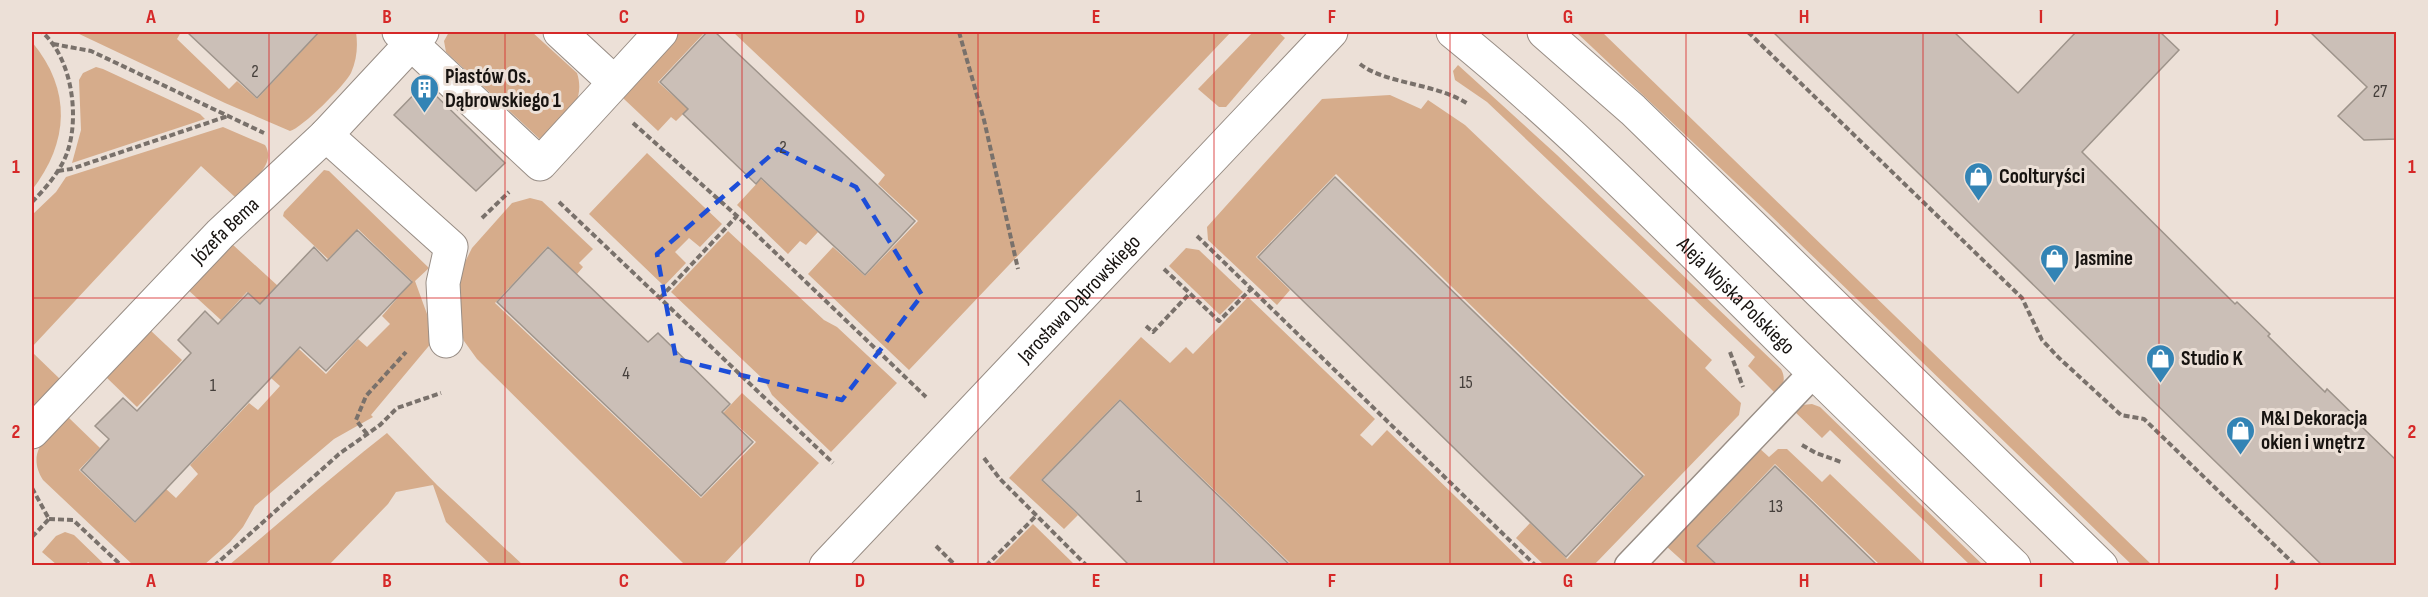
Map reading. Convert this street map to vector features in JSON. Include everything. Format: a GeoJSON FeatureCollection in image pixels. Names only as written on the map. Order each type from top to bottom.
{"type":"FeatureCollection","features":[{"type":"Feature","properties":{"kind":"street"},"geometry":{"type":"LineString","coordinates":[[560,32],[607,88]]}},
{"type":"Feature","properties":{"kind":"street"},"geometry":{"type":"LineString","coordinates":[[410,36],[540,164],[607,88],[661,32]]}},
{"type":"Feature","properties":{"kind":"street","name":"Jarosława Dąbrowskiego"},"geometry":{"type":"LineString","coordinates":[[826,566],[1331,32]]}},
{"type":"Feature","properties":{"kind":"street","name":"Aleja Wojska Polskiego"},"geometry":{"type":"LineString","coordinates":[[1453,32],[1553,119],[1641,201],[2014,566]]}},
{"type":"Feature","properties":{"kind":"street"},"geometry":{"type":"LineString","coordinates":[[1544,32],[1633,110],[2101,566]]}},
{"type":"Feature","properties":{"kind":"street","name":"Józefa Bema"},"geometry":{"type":"LineString","coordinates":[[32,432],[220,234],[314,145],[410,36]]}},
{"type":"Feature","properties":{"kind":"street"},"geometry":{"type":"LineString","coordinates":[[314,145],[451,247],[443,283],[444,325]]}},
{"type":"Feature","properties":{"kind":"lane"},"geometry":{"type":"LineString","coordinates":[[1629,566],[1814,372]]}},
{"type":"Feature","properties":{"kind":"path"},"geometry":{"type":"LineString","coordinates":[[32,202],[58,171],[67,154],[72,115],[63,64],[53,45],[42,32]]}},
{"type":"Feature","properties":{"kind":"path"},"geometry":{"type":"LineString","coordinates":[[959,32],[984,120],[1018,269]]}},
{"type":"Feature","properties":{"kind":"path"},"geometry":{"type":"LineString","coordinates":[[1748,32],[2022,298],[2042,340],[2058,357],[2121,415],[2144,419],[2295,566]]}},
{"type":"Feature","properties":{"kind":"path"},"geometry":{"type":"LineString","coordinates":[[53,45],[91,51],[274,138],[314,145]]}},
{"type":"Feature","properties":{"kind":"path"},"geometry":{"type":"LineString","coordinates":[[1354,59],[1372,71],[1448,92],[1474,108]]}},
{"type":"Feature","properties":{"kind":"path"},"geometry":{"type":"LineString","coordinates":[[607,88],[932,403]]}},
{"type":"Feature","properties":{"kind":"path"},"geometry":{"type":"LineString","coordinates":[[58,171],[71,169],[211,124],[228,116]]}},
{"type":"Feature","properties":{"kind":"path"},"geometry":{"type":"LineString","coordinates":[[451,247],[540,164],[551,193],[833,463]]}},
{"type":"Feature","properties":{"kind":"path"},"geometry":{"type":"LineString","coordinates":[[660,298],[737,216]]}},
{"type":"Feature","properties":{"kind":"path"},"geometry":{"type":"LineString","coordinates":[[1192,231],[1536,566]]}},
{"type":"Feature","properties":{"kind":"path"},"geometry":{"type":"LineString","coordinates":[[1160,264],[1219,321],[1251,289]]}},
{"type":"Feature","properties":{"kind":"path"},"geometry":{"type":"LineString","coordinates":[[1146,326],[1153,332],[1190,293]]}},
{"type":"Feature","properties":{"kind":"path"},"geometry":{"type":"LineString","coordinates":[[368,434],[356,420],[366,396],[444,325]]}},
{"type":"Feature","properties":{"kind":"path"},"geometry":{"type":"LineString","coordinates":[[1724,344],[1747,393]]}},
{"type":"Feature","properties":{"kind":"path"},"geometry":{"type":"LineString","coordinates":[[214,566],[339,454],[368,434],[398,408],[441,393]]}},
{"type":"Feature","properties":{"kind":"path"},"geometry":{"type":"LineString","coordinates":[[1799,442],[1816,453],[1850,467]]}},
{"type":"Feature","properties":{"kind":"path"},"geometry":{"type":"LineString","coordinates":[[983,456],[1000,479],[1088,566]]}},
{"type":"Feature","properties":{"kind":"path"},"geometry":{"type":"LineString","coordinates":[[32,488],[49,519]]}},
{"type":"Feature","properties":{"kind":"path"},"geometry":{"type":"LineString","coordinates":[[986,566],[1037,515]]}},
{"type":"Feature","properties":{"kind":"path"},"geometry":{"type":"LineString","coordinates":[[32,537],[49,519],[73,520],[122,566]]}},
{"type":"Feature","properties":{"kind":"path"},"geometry":{"type":"LineString","coordinates":[[936,546],[956,566]]}},
{"type":"Feature","properties":{"kind":"highlighted area"},"geometry":{"type":"Polygon","coordinates":[[[778,149],[856,187],[922,295],[842,400],[676,359],[657,254],[778,149]]]}},
{"type":"Feature","properties":{"kind":"shaded area"},"geometry":{"type":"Polygon","coordinates":[[[75,32],[181,32],[177,39],[229,89],[237,81],[257,99],[309,43],[297,32],[356,32],[357,47],[353,68],[347,79],[313,114],[290,131],[75,32]]]}},
{"type":"Feature","properties":{"kind":"shaded area"},"geometry":{"type":"Polygon","coordinates":[[[449,32],[532,32],[577,73],[579,94],[576,103],[544,143],[446,52],[444,41],[449,32]]]}},
{"type":"Feature","properties":{"kind":"shaded area"},"geometry":{"type":"Polygon","coordinates":[[[672,32],[705,32],[658,82],[688,109],[676,121],[671,117],[658,131],[624,99],[622,84],[672,32]]]}},
{"type":"Feature","properties":{"kind":"shaded area"},"geometry":{"type":"Polygon","coordinates":[[[733,32],[1231,32],[909,370],[808,274],[833,247],[865,276],[918,221],[878,184],[885,175],[733,32]]]}},
{"type":"Feature","properties":{"kind":"shaded area"},"geometry":{"type":"Polygon","coordinates":[[[1253,32],[1278,32],[1285,38],[1226,107],[1219,107],[1198,89],[1253,32]]]}},
{"type":"Feature","properties":{"kind":"shaded area"},"geometry":{"type":"Polygon","coordinates":[[[1576,32],[1602,32],[2152,565],[2132,565],[1767,212],[1576,32]]]}},
{"type":"Feature","properties":{"kind":"shaded area"},"geometry":{"type":"Polygon","coordinates":[[[32,42],[45,60],[54,79],[61,116],[59,135],[53,153],[32,190],[32,42]]]}},
{"type":"Feature","properties":{"kind":"shaded area"},"geometry":{"type":"Polygon","coordinates":[[[1458,65],[1557,155],[1781,369],[1783,382],[1777,395],[1748,366],[1755,357],[1487,102],[1455,80],[1453,71],[1458,65]]]}},
{"type":"Feature","properties":{"kind":"shaded area"},"geometry":{"type":"Polygon","coordinates":[[[96,67],[200,114],[205,119],[72,163],[81,130],[79,80],[83,73],[96,67]]]}},
{"type":"Feature","properties":{"kind":"shaded area"},"geometry":{"type":"Polygon","coordinates":[[[1390,95],[1421,109],[1428,100],[1465,125],[1712,360],[1705,368],[1741,403],[1739,415],[1594,565],[1544,565],[1516,538],[1530,523],[1567,559],[1645,475],[1336,174],[1256,257],[1290,290],[1277,305],[1208,240],[1207,227],[1322,99],[1390,95]]]}},
{"type":"Feature","properties":{"kind":"shaded area"},"geometry":{"type":"Polygon","coordinates":[[[223,127],[265,145],[268,160],[260,174],[235,197],[201,166],[32,347],[32,215],[56,192],[66,177],[223,127]]]}},
{"type":"Feature","properties":{"kind":"shaded area"},"geometry":{"type":"Polygon","coordinates":[[[647,153],[722,224],[700,247],[689,238],[675,252],[686,263],[664,286],[589,214],[647,153]]]}},
{"type":"Feature","properties":{"kind":"shaded area"},"geometry":{"type":"Polygon","coordinates":[[[324,170],[329,171],[429,268],[415,281],[427,314],[433,341],[371,415],[373,417],[334,439],[255,506],[243,527],[204,565],[133,565],[43,480],[36,461],[41,445],[67,416],[100,448],[79,470],[135,523],[166,489],[176,498],[198,474],[190,465],[249,403],[258,410],[280,386],[271,378],[299,349],[326,374],[358,339],[367,347],[390,324],[382,316],[412,281],[358,229],[328,259],[283,216],[284,212],[324,170]]]}},
{"type":"Feature","properties":{"kind":"shaded area"},"geometry":{"type":"Polygon","coordinates":[[[761,179],[818,232],[806,245],[800,241],[788,254],[737,205],[761,179]]]}},
{"type":"Feature","properties":{"kind":"shaded area"},"geometry":{"type":"Polygon","coordinates":[[[530,198],[542,201],[593,249],[579,263],[583,267],[577,274],[548,246],[495,303],[701,498],[756,442],[723,413],[742,393],[819,463],[723,565],[685,565],[477,359],[464,341],[459,325],[457,289],[463,266],[472,248],[512,203],[530,198]]]}},
{"type":"Feature","properties":{"kind":"shaded area"},"geometry":{"type":"Polygon","coordinates":[[[728,231],[824,320],[837,327],[897,383],[831,452],[772,395],[765,381],[671,292],[728,231]]]}},
{"type":"Feature","properties":{"kind":"shaded area"},"geometry":{"type":"Polygon","coordinates":[[[232,244],[290,297],[273,315],[247,292],[221,320],[187,289],[232,244]]]}},
{"type":"Feature","properties":{"kind":"shaded area"},"geometry":{"type":"Polygon","coordinates":[[[1186,248],[1199,250],[1243,292],[1220,315],[1169,266],[1186,248]]]}},
{"type":"Feature","properties":{"kind":"shaded area"},"geometry":{"type":"Polygon","coordinates":[[[1248,297],[1375,419],[1360,435],[1372,446],[1387,430],[1526,565],[1292,565],[1120,399],[1041,480],[1078,515],[1064,529],[1009,478],[1141,337],[1170,363],[1186,347],[1193,354],[1248,297]]]}},
{"type":"Feature","properties":{"kind":"shaded area"},"geometry":{"type":"Polygon","coordinates":[[[149,329],[182,360],[137,407],[105,376],[149,329]]]}},
{"type":"Feature","properties":{"kind":"shaded area"},"geometry":{"type":"Polygon","coordinates":[[[32,352],[62,381],[35,409],[32,407],[32,352]]]}},
{"type":"Feature","properties":{"kind":"shaded area"},"geometry":{"type":"Polygon","coordinates":[[[1812,404],[1820,407],[1983,565],[1970,565],[1830,430],[1822,438],[1793,410],[1802,405],[1812,404]]]}},
{"type":"Feature","properties":{"kind":"shaded area"},"geometry":{"type":"Polygon","coordinates":[[[387,433],[437,485],[523,565],[491,565],[446,522],[433,485],[396,492],[388,504],[329,565],[229,565],[327,482],[387,433]]]}},
{"type":"Feature","properties":{"kind":"shaded area"},"geometry":{"type":"Polygon","coordinates":[[[1758,447],[1769,457],[1778,449],[1787,449],[1822,482],[1830,474],[1925,565],[1880,565],[1775,464],[1696,546],[1716,565],[1687,565],[1666,546],[1758,447]]]}},
{"type":"Feature","properties":{"kind":"shaded area"},"geometry":{"type":"Polygon","coordinates":[[[1033,524],[1075,565],[992,565],[1033,524]]]}},
{"type":"Feature","properties":{"kind":"shaded area"},"geometry":{"type":"Polygon","coordinates":[[[65,532],[74,535],[105,565],[93,565],[88,562],[85,565],[57,565],[42,552],[56,536],[65,532]]]}},
{"type":"Feature","properties":{"kind":"building"},"geometry":{"type":"Polygon","coordinates":[[[187,32],[319,32],[257,98],[187,32]]]}},
{"type":"Feature","properties":{"kind":"building"},"geometry":{"type":"Polygon","coordinates":[[[707,32],[715,32],[915,221],[865,275],[761,178],[756,184],[683,114],[688,109],[660,82],[707,32]]]}},
{"type":"Feature","properties":{"kind":"building"},"geometry":{"type":"Polygon","coordinates":[[[1773,32],[1954,32],[2018,93],[2076,32],[2160,32],[2179,50],[2082,152],[2235,304],[2237,302],[2270,334],[2268,336],[2325,392],[2327,389],[2363,424],[2361,426],[2397,461],[2397,566],[2323,566],[1773,32]]]}},
{"type":"Feature","properties":{"kind":"building"},"geometry":{"type":"Polygon","coordinates":[[[2310,32],[2397,32],[2397,139],[2364,140],[2338,116],[2367,87],[2310,32]]]}},
{"type":"Feature","properties":{"kind":"building"},"geometry":{"type":"Polygon","coordinates":[[[424,84],[505,163],[476,191],[394,115],[424,84]]]}},
{"type":"Feature","properties":{"kind":"building"},"geometry":{"type":"Polygon","coordinates":[[[1335,177],[1643,476],[1566,557],[1258,257],[1335,177]]]}},
{"type":"Feature","properties":{"kind":"building"},"geometry":{"type":"Polygon","coordinates":[[[357,230],[412,282],[326,371],[300,347],[135,522],[81,470],[109,439],[95,426],[123,398],[137,411],[191,353],[178,340],[205,311],[218,324],[248,293],[260,304],[314,247],[327,261],[357,230]]]}},
{"type":"Feature","properties":{"kind":"building"},"geometry":{"type":"Polygon","coordinates":[[[548,247],[648,342],[658,333],[730,404],[722,412],[753,442],[701,496],[497,302],[548,247]]]}},
{"type":"Feature","properties":{"kind":"building"},"geometry":{"type":"Polygon","coordinates":[[[1120,400],[1291,566],[1130,566],[1042,480],[1120,400]]]}},
{"type":"Feature","properties":{"kind":"building"},"geometry":{"type":"Polygon","coordinates":[[[1775,466],[1878,566],[1718,566],[1697,546],[1775,466]]]}},
{"type":"Feature","properties":{"kind":"place","name":"Piastów Os. Dąbrowskiego 1"},"geometry":{"type":"Point","coordinates":[424,114]}},
{"type":"Feature","properties":{"kind":"place","name":"Coolturyści"},"geometry":{"type":"Point","coordinates":[1978,202]}},
{"type":"Feature","properties":{"kind":"place","name":"Jasmine"},"geometry":{"type":"Point","coordinates":[2054,284]}},
{"type":"Feature","properties":{"kind":"place","name":"Studio K"},"geometry":{"type":"Point","coordinates":[2160,384]}},
{"type":"Feature","properties":{"kind":"place","name":"M&I Dekoracja okien i wnętrz"},"geometry":{"type":"Point","coordinates":[2240,456]}}]}
